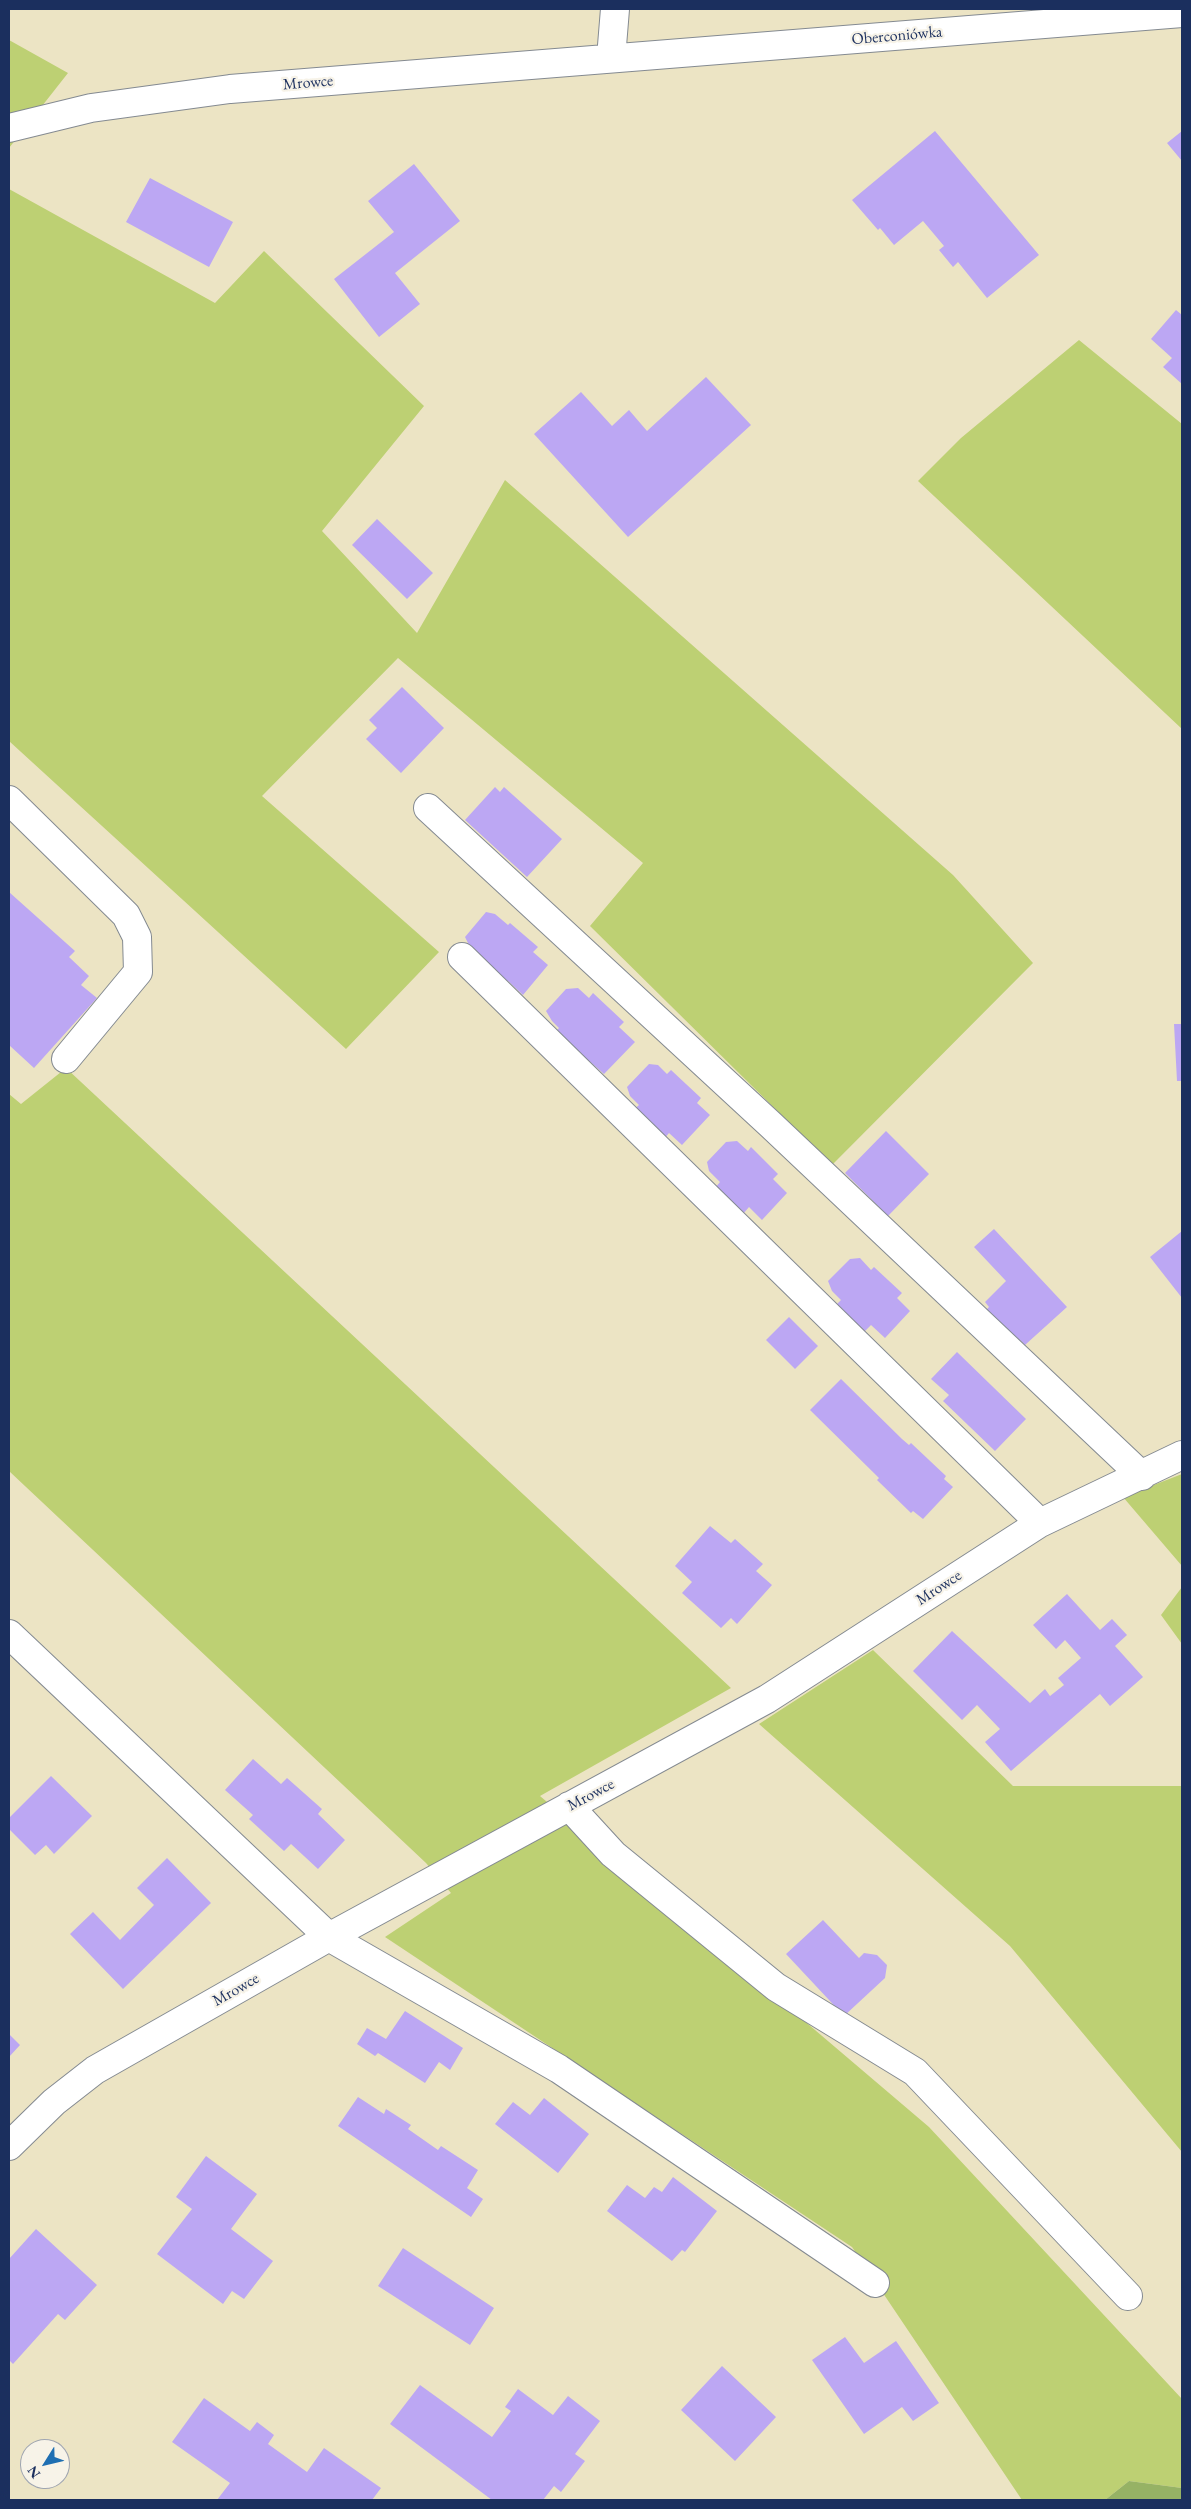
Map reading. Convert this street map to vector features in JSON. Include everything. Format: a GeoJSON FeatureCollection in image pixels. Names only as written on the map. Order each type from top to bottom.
{"type":"FeatureCollection","features":[{"type":"Feature","properties":{"kind":"street"},"geometry":{"type":"LineString","coordinates":[[611,58],[614,9]]}},
{"type":"Feature","properties":{"kind":"street","name":"Oberconiówka"},"geometry":{"type":"LineString","coordinates":[[611,58],[1182,13]]}},
{"type":"Feature","properties":{"kind":"street","name":"Mrowce"},"geometry":{"type":"LineString","coordinates":[[9,128],[91,108],[211,91],[611,58]]}},
{"type":"Feature","properties":{"kind":"street"},"geometry":{"type":"LineString","coordinates":[[9,800],[126,915],[137,937],[138,972],[66,1059]]}},
{"type":"Feature","properties":{"kind":"street"},"geometry":{"type":"LineString","coordinates":[[428,808],[785,1139],[1142,1476]]}},
{"type":"Feature","properties":{"kind":"street"},"geometry":{"type":"LineString","coordinates":[[462,957],[1040,1523]]}},
{"type":"Feature","properties":{"kind":"street","name":"Mrowce"},"geometry":{"type":"LineString","coordinates":[[9,2146],[54,2102],[95,2070],[329,1937],[767,1699],[1040,1523],[1182,1456]]}},
{"type":"Feature","properties":{"kind":"street"},"geometry":{"type":"LineString","coordinates":[[9,1634],[329,1937],[559,2069],[875,2284]]}},
{"type":"Feature","properties":{"kind":"street"},"geometry":{"type":"LineString","coordinates":[[569,1806],[613,1854],[776,1986],[915,2072],[1128,2296]]}},
{"type":"Feature","properties":{"kind":"green space"},"geometry":{"type":"Polygon","coordinates":[[[9,40],[68,73],[9,148],[9,40]]]}},
{"type":"Feature","properties":{"kind":"green space"},"geometry":{"type":"Polygon","coordinates":[[[9,189],[215,303],[264,251],[424,406],[322,531],[417,633],[505,480],[953,875],[1033,963],[832,1165],[590,926],[643,863],[398,658],[262,796],[439,952],[346,1049],[9,741],[9,189]]]}},
{"type":"Feature","properties":{"kind":"green space"},"geometry":{"type":"Polygon","coordinates":[[[1079,340],[1182,424],[1182,729],[918,481],[961,438],[1079,340]]]}},
{"type":"Feature","properties":{"kind":"green space"},"geometry":{"type":"Polygon","coordinates":[[[66,1068],[731,1688],[540,1796],[929,2127],[1182,2399],[1182,2488],[1129,2481],[1105,2500],[1022,2500],[852,2247],[385,1937],[451,1893],[426,1863],[9,1471],[9,1094],[21,1104],[66,1068]]]}},
{"type":"Feature","properties":{"kind":"green space"},"geometry":{"type":"Polygon","coordinates":[[[1182,1474],[1182,1566],[1123,1497],[1182,1474]]]}},
{"type":"Feature","properties":{"kind":"green space"},"geometry":{"type":"Polygon","coordinates":[[[1182,1587],[1182,1644],[1161,1615],[1182,1587]]]}},
{"type":"Feature","properties":{"kind":"green space"},"geometry":{"type":"Polygon","coordinates":[[[873,1650],[1013,1786],[1182,1786],[1182,2152],[1010,1946],[759,1724],[873,1650]]]}},
{"type":"Feature","properties":{"kind":"green space"},"geometry":{"type":"Polygon","coordinates":[[[1129,2481],[1182,2488],[1182,2500],[1105,2500],[1129,2481]]]}},
{"type":"Feature","properties":{"kind":"building"},"geometry":{"type":"Polygon","coordinates":[[[935,131],[1039,255],[987,298],[958,262],[953,267],[939,250],[944,246],[923,221],[894,245],[852,200],[935,131]]]}},
{"type":"Feature","properties":{"kind":"building"},"geometry":{"type":"Polygon","coordinates":[[[1182,131],[1182,161],[1167,143],[1182,131]]]}},
{"type":"Feature","properties":{"kind":"building"},"geometry":{"type":"Polygon","coordinates":[[[414,164],[460,221],[395,273],[420,304],[379,337],[334,279],[394,232],[368,201],[414,164]]]}},
{"type":"Feature","properties":{"kind":"building"},"geometry":{"type":"Polygon","coordinates":[[[150,178],[233,222],[209,267],[126,222],[150,178]]]}},
{"type":"Feature","properties":{"kind":"building"},"geometry":{"type":"Polygon","coordinates":[[[1176,310],[1182,315],[1182,384],[1163,367],[1172,358],[1151,339],[1176,310]]]}},
{"type":"Feature","properties":{"kind":"building"},"geometry":{"type":"Polygon","coordinates":[[[706,377],[751,425],[628,537],[534,434],[581,392],[612,426],[629,410],[647,431],[706,377]]]}},
{"type":"Feature","properties":{"kind":"building"},"geometry":{"type":"Polygon","coordinates":[[[377,519],[433,573],[407,599],[352,545],[377,519]]]}},
{"type":"Feature","properties":{"kind":"building"},"geometry":{"type":"Polygon","coordinates":[[[402,687],[444,728],[401,773],[366,739],[377,728],[369,720],[402,687]]]}},
{"type":"Feature","properties":{"kind":"building"},"geometry":{"type":"Polygon","coordinates":[[[495,787],[500,792],[504,787],[562,839],[527,877],[465,820],[495,787]]]}},
{"type":"Feature","properties":{"kind":"building"},"geometry":{"type":"Polygon","coordinates":[[[9,892],[75,951],[69,957],[89,976],[81,985],[97,998],[34,1068],[9,1045],[9,892]]]}},
{"type":"Feature","properties":{"kind":"building"},"geometry":{"type":"Polygon","coordinates":[[[486,912],[495,914],[508,925],[510,923],[538,947],[533,952],[548,965],[523,995],[508,981],[503,987],[473,961],[479,954],[470,947],[465,937],[486,912]]]}},
{"type":"Feature","properties":{"kind":"building"},"geometry":{"type":"Polygon","coordinates":[[[578,988],[589,998],[593,993],[624,1022],[619,1027],[635,1042],[604,1074],[588,1060],[584,1065],[552,1035],[559,1028],[546,1011],[566,989],[578,988]]]}},
{"type":"Feature","properties":{"kind":"building"},"geometry":{"type":"Polygon","coordinates":[[[1174,1024],[1182,1024],[1182,1081],[1177,1081],[1174,1024]]]}},
{"type":"Feature","properties":{"kind":"building"},"geometry":{"type":"Polygon","coordinates":[[[649,1064],[658,1065],[667,1074],[671,1070],[701,1098],[697,1103],[710,1115],[682,1145],[669,1133],[663,1140],[632,1111],[639,1105],[630,1096],[627,1087],[649,1064]]]}},
{"type":"Feature","properties":{"kind":"building"},"geometry":{"type":"Polygon","coordinates":[[[886,1131],[929,1174],[888,1216],[845,1173],[886,1131]]]}},
{"type":"Feature","properties":{"kind":"building"},"geometry":{"type":"Polygon","coordinates":[[[737,1141],[748,1151],[751,1147],[778,1174],[773,1179],[787,1193],[762,1220],[749,1207],[743,1214],[715,1188],[720,1182],[709,1171],[707,1162],[726,1142],[737,1141]]]}},
{"type":"Feature","properties":{"kind":"building"},"geometry":{"type":"Polygon","coordinates":[[[994,1229],[1067,1307],[1025,1345],[1020,1340],[1015,1345],[984,1312],[989,1307],[985,1302],[1006,1281],[974,1247],[994,1229]]]}},
{"type":"Feature","properties":{"kind":"building"},"geometry":{"type":"Polygon","coordinates":[[[1182,1231],[1182,1298],[1150,1257],[1182,1231]]]}},
{"type":"Feature","properties":{"kind":"building"},"geometry":{"type":"Polygon","coordinates":[[[860,1258],[871,1270],[874,1267],[902,1293],[897,1298],[910,1311],[885,1338],[871,1325],[864,1332],[836,1305],[841,1300],[832,1291],[828,1281],[850,1259],[860,1258]]]}},
{"type":"Feature","properties":{"kind":"building"},"geometry":{"type":"Polygon","coordinates":[[[789,1317],[818,1346],[795,1369],[766,1340],[789,1317]]]}},
{"type":"Feature","properties":{"kind":"building"},"geometry":{"type":"Polygon","coordinates":[[[957,1352],[1026,1419],[995,1451],[943,1401],[949,1395],[931,1379],[957,1352]]]}},
{"type":"Feature","properties":{"kind":"building"},"geometry":{"type":"Polygon","coordinates":[[[841,1379],[902,1439],[909,1445],[911,1443],[946,1476],[944,1479],[953,1487],[923,1519],[913,1511],[911,1513],[877,1480],[879,1478],[810,1410],[841,1379]]]}},
{"type":"Feature","properties":{"kind":"building"},"geometry":{"type":"Polygon","coordinates":[[[710,1526],[731,1543],[735,1539],[763,1564],[756,1571],[772,1585],[737,1624],[731,1618],[721,1628],[682,1593],[692,1582],[675,1566],[710,1526]]]}},
{"type":"Feature","properties":{"kind":"building"},"geometry":{"type":"Polygon","coordinates":[[[1067,1594],[1100,1630],[1112,1619],[1127,1635],[1115,1646],[1143,1677],[1110,1706],[1100,1694],[1011,1771],[985,1742],[1000,1729],[977,1705],[962,1720],[913,1671],[952,1631],[1030,1703],[1045,1689],[1050,1696],[1064,1685],[1058,1678],[1081,1658],[1065,1640],[1056,1649],[1033,1625],[1067,1594]]]}},
{"type":"Feature","properties":{"kind":"building"},"geometry":{"type":"Polygon","coordinates":[[[253,1759],[281,1784],[287,1778],[322,1809],[318,1814],[345,1840],[318,1869],[291,1844],[284,1851],[249,1819],[253,1815],[225,1790],[253,1759]]]}},
{"type":"Feature","properties":{"kind":"building"},"geometry":{"type":"Polygon","coordinates":[[[51,1776],[92,1816],[54,1854],[46,1845],[35,1855],[9,1829],[9,1818],[51,1776]]]}},
{"type":"Feature","properties":{"kind":"building"},"geometry":{"type":"Polygon","coordinates":[[[167,1858],[211,1903],[123,1989],[70,1934],[93,1912],[120,1940],[154,1905],[137,1888],[167,1858]]]}},
{"type":"Feature","properties":{"kind":"building"},"geometry":{"type":"Polygon","coordinates":[[[823,1920],[859,1958],[864,1953],[877,1955],[887,1965],[885,1978],[844,2016],[786,1954],[823,1920]]]}},
{"type":"Feature","properties":{"kind":"building"},"geometry":{"type":"Polygon","coordinates":[[[405,2011],[463,2048],[450,2070],[439,2062],[425,2083],[378,2053],[375,2056],[357,2044],[367,2028],[386,2039],[405,2011]]]}},
{"type":"Feature","properties":{"kind":"building"},"geometry":{"type":"Polygon","coordinates":[[[9,2034],[20,2045],[9,2057],[9,2034]]]}},
{"type":"Feature","properties":{"kind":"building"},"geometry":{"type":"Polygon","coordinates":[[[358,2097],[384,2114],[386,2109],[411,2125],[408,2129],[438,2150],[441,2146],[478,2170],[467,2188],[483,2199],[471,2217],[338,2126],[358,2097]]]}},
{"type":"Feature","properties":{"kind":"building"},"geometry":{"type":"Polygon","coordinates":[[[544,2098],[589,2134],[558,2173],[495,2124],[513,2102],[530,2115],[544,2098]]]}},
{"type":"Feature","properties":{"kind":"building"},"geometry":{"type":"Polygon","coordinates":[[[206,2156],[257,2194],[231,2229],[273,2261],[244,2299],[232,2291],[223,2304],[157,2254],[192,2209],[176,2197],[206,2156]]]}},
{"type":"Feature","properties":{"kind":"building"},"geometry":{"type":"Polygon","coordinates":[[[673,2177],[717,2211],[685,2252],[682,2250],[672,2261],[607,2211],[627,2185],[645,2198],[654,2187],[662,2192],[673,2177]]]}},
{"type":"Feature","properties":{"kind":"building"},"geometry":{"type":"Polygon","coordinates":[[[36,2229],[97,2285],[65,2320],[58,2314],[13,2364],[9,2360],[9,2259],[36,2229]]]}},
{"type":"Feature","properties":{"kind":"building"},"geometry":{"type":"Polygon","coordinates":[[[403,2248],[494,2308],[470,2345],[378,2286],[403,2248]]]}},
{"type":"Feature","properties":{"kind":"building"},"geometry":{"type":"Polygon","coordinates":[[[845,2337],[864,2363],[896,2341],[939,2403],[913,2421],[902,2407],[864,2434],[812,2360],[845,2337]]]}},
{"type":"Feature","properties":{"kind":"building"},"geometry":{"type":"Polygon","coordinates":[[[722,2366],[776,2417],[735,2461],[681,2410],[722,2366]]]}},
{"type":"Feature","properties":{"kind":"building"},"geometry":{"type":"Polygon","coordinates":[[[420,2385],[492,2437],[511,2411],[505,2407],[518,2389],[553,2415],[568,2396],[600,2421],[575,2454],[585,2461],[561,2492],[554,2486],[543,2500],[492,2500],[390,2424],[420,2385]]]}},
{"type":"Feature","properties":{"kind":"building"},"geometry":{"type":"Polygon","coordinates":[[[204,2398],[250,2431],[257,2422],[274,2435],[268,2444],[307,2472],[324,2448],[381,2488],[372,2500],[217,2500],[230,2483],[172,2442],[204,2398]]]}}]}
